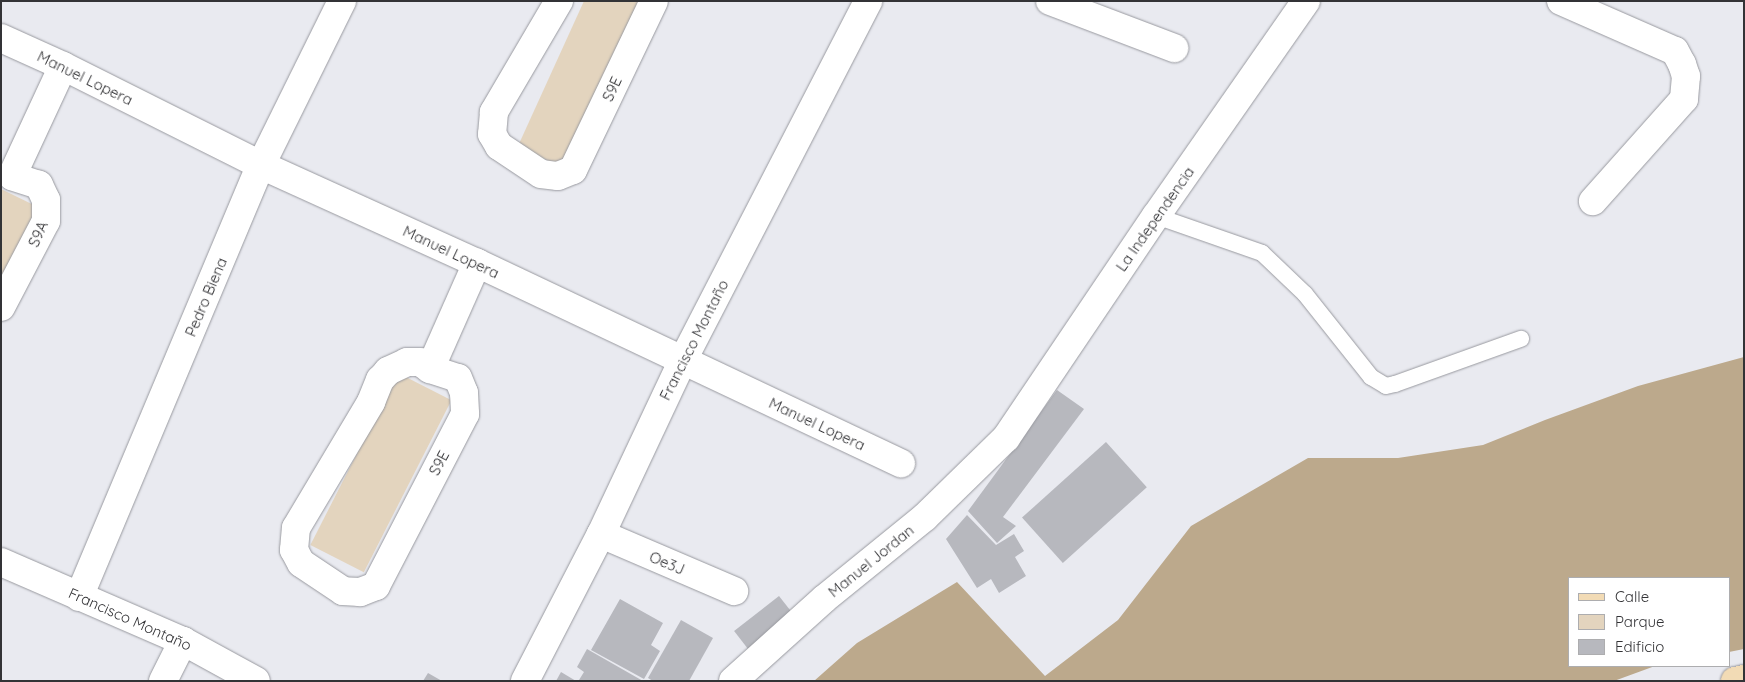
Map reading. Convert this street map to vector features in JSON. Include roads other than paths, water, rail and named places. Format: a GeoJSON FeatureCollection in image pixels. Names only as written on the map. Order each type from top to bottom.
{"type":"FeatureCollection","features":[{"type":"Feature","properties":{"kind":"main road"},"geometry":{"type":"LineString","coordinates":[[1735,681],[1744,679]]}},
{"type":"Feature","properties":{"kind":"street","name":"Pedro Biena"},"geometry":{"type":"LineString","coordinates":[[79,597],[261,165],[342,1]]}},
{"type":"Feature","properties":{"kind":"street","name":"S9E"},"geometry":{"type":"LineString","coordinates":[[560,1],[494,112],[492,134],[499,146],[541,174],[558,176],[574,170],[654,1]]}},
{"type":"Feature","properties":{"kind":"street","name":"Francisco Montaño"},"geometry":{"type":"LineString","coordinates":[[525,681],[600,534],[683,360],[868,1]]}},
{"type":"Feature","properties":{"kind":"street"},"geometry":{"type":"LineString","coordinates":[[1050,1],[1174,48]]}},
{"type":"Feature","properties":{"kind":"street","name":"La Independencia"},"geometry":{"type":"LineString","coordinates":[[1006,438],[1156,216],[1306,1]]}},
{"type":"Feature","properties":{"kind":"street"},"geometry":{"type":"LineString","coordinates":[[1561,1],[1675,51],[1686,76],[1684,100],[1593,201]]}},
{"type":"Feature","properties":{"kind":"street","name":"Manuel Lopera"},"geometry":{"type":"LineString","coordinates":[[1,38],[64,66],[261,165],[477,263],[901,463]]}},
{"type":"Feature","properties":{"kind":"street","name":"S9A"},"geometry":{"type":"LineString","coordinates":[[1,307],[46,221],[46,200],[39,185],[6,172],[64,66]]}},
{"type":"Feature","properties":{"kind":"street"},"geometry":{"type":"LineString","coordinates":[[430,369],[477,263]]}},
{"type":"Feature","properties":{"kind":"street","name":"S9E"},"geometry":{"type":"LineString","coordinates":[[407,362],[420,362],[430,369],[458,378],[464,393],[465,414],[376,586],[360,592],[343,590],[301,563],[294,550],[296,528],[371,402],[380,380],[388,371],[407,362]]}},
{"type":"Feature","properties":{"kind":"street","name":"Manuel Jordan"},"geometry":{"type":"LineString","coordinates":[[733,681],[824,599],[925,517],[1006,438]]}},
{"type":"Feature","properties":{"kind":"street","name":"Oe3J"},"geometry":{"type":"LineString","coordinates":[[600,534],[734,591]]}},
{"type":"Feature","properties":{"kind":"street","name":"Francisco Montaño"},"geometry":{"type":"LineString","coordinates":[[4,571],[79,597],[183,641],[256,681]]}},
{"type":"Feature","properties":{"kind":"street"},"geometry":{"type":"LineString","coordinates":[[164,681],[183,641]]}},
{"type":"Feature","properties":{"kind":"lane"},"geometry":{"type":"LineString","coordinates":[[1156,216],[1262,253],[1305,294],[1371,377],[1386,386],[1521,339]]}}]}
